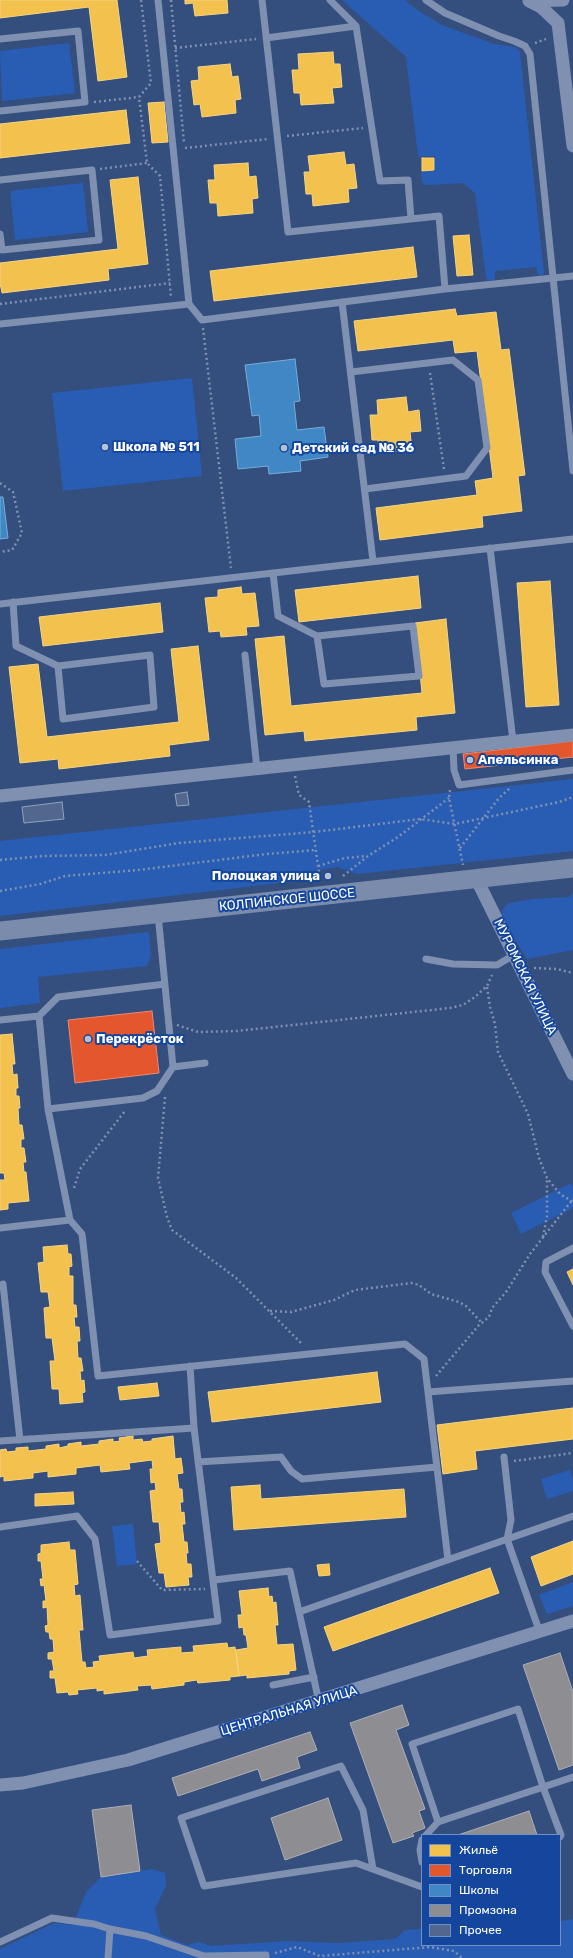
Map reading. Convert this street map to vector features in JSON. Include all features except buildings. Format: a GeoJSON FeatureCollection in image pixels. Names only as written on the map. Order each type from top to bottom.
{"type":"FeatureCollection","features":[{"type":"Feature","properties":{"kind":"main road","name":"КОЛПИНСКОЕ ШОССЕ"},"geometry":{"type":"LineString","coordinates":[[0,931],[158,914],[470,873],[573,868]]}},
{"type":"Feature","properties":{"kind":"street"},"geometry":{"type":"LineString","coordinates":[[528,0],[563,0]]}},
{"type":"Feature","properties":{"kind":"street"},"geometry":{"type":"LineString","coordinates":[[528,0],[541,7],[558,23],[573,146]]}},
{"type":"Feature","properties":{"kind":"street"},"geometry":{"type":"LineString","coordinates":[[0,796],[573,734]]}},
{"type":"Feature","properties":{"kind":"street","name":"МУРОМСКАЯ УЛИЦА"},"geometry":{"type":"LineString","coordinates":[[470,873],[514,955],[573,1074]]}},
{"type":"Feature","properties":{"kind":"street","name":"ЦЕНТРАЛЬНАЯ УЛИЦА"},"geometry":{"type":"LineString","coordinates":[[0,1783],[23,1783],[128,1760],[540,1633],[573,1621]]}},
{"type":"Feature","properties":{"kind":"lane"},"geometry":{"type":"LineString","coordinates":[[158,0],[189,304],[202,320],[445,289],[573,276]]}},
{"type":"Feature","properties":{"kind":"lane"},"geometry":{"type":"LineString","coordinates":[[262,0],[288,232],[439,216],[445,289]]}},
{"type":"Feature","properties":{"kind":"lane"},"geometry":{"type":"LineString","coordinates":[[330,0],[356,26],[380,181],[408,180],[411,219]]}},
{"type":"Feature","properties":{"kind":"lane"},"geometry":{"type":"LineString","coordinates":[[426,0],[445,13],[525,46],[530,54],[573,471]]}},
{"type":"Feature","properties":{"kind":"lane"},"geometry":{"type":"LineString","coordinates":[[266,38],[356,26]]}},
{"type":"Feature","properties":{"kind":"lane"},"geometry":{"type":"LineString","coordinates":[[0,39],[78,31],[85,102],[0,111]]}},
{"type":"Feature","properties":{"kind":"lane"},"geometry":{"type":"LineString","coordinates":[[0,180],[92,170],[99,240],[2,250],[0,234]]}},
{"type":"Feature","properties":{"kind":"lane"},"geometry":{"type":"LineString","coordinates":[[342,302],[373,561]]}},
{"type":"Feature","properties":{"kind":"lane"},"geometry":{"type":"LineString","coordinates":[[0,324],[189,304]]}},
{"type":"Feature","properties":{"kind":"lane"},"geometry":{"type":"LineString","coordinates":[[350,372],[453,360],[478,380],[487,448],[466,476],[365,489]]}},
{"type":"Feature","properties":{"kind":"lane"},"geometry":{"type":"LineString","coordinates":[[0,604],[573,539]]}},
{"type":"Feature","properties":{"kind":"lane"},"geometry":{"type":"LineString","coordinates":[[490,548],[513,741]]}},
{"type":"Feature","properties":{"kind":"lane"},"geometry":{"type":"LineString","coordinates":[[273,573],[278,616],[317,636],[413,626],[419,676],[324,684],[317,636]]}},
{"type":"Feature","properties":{"kind":"lane"},"geometry":{"type":"LineString","coordinates":[[13,602],[16,646],[58,666],[150,655],[154,707],[63,719],[58,666]]}},
{"type":"Feature","properties":{"kind":"lane"},"geometry":{"type":"LineString","coordinates":[[245,655],[257,768]]}},
{"type":"Feature","properties":{"kind":"lane"},"geometry":{"type":"LineString","coordinates":[[453,747],[454,770],[459,785],[573,770]]}},
{"type":"Feature","properties":{"kind":"lane"},"geometry":{"type":"LineString","coordinates":[[48,1109],[143,1098],[157,1090],[174,1068],[158,914]]}},
{"type":"Feature","properties":{"kind":"lane"},"geometry":{"type":"LineString","coordinates":[[426,959],[453,964],[497,965],[514,955]]}},
{"type":"Feature","properties":{"kind":"lane"},"geometry":{"type":"LineString","coordinates":[[0,1020],[39,1016],[58,997],[165,984]]}},
{"type":"Feature","properties":{"kind":"lane"},"geometry":{"type":"LineString","coordinates":[[39,1016],[48,1109],[70,1220],[82,1234],[98,1376],[405,1344],[424,1359],[448,1560]]}},
{"type":"Feature","properties":{"kind":"lane"},"geometry":{"type":"LineString","coordinates":[[174,1068],[205,1063]]}},
{"type":"Feature","properties":{"kind":"lane"},"geometry":{"type":"LineString","coordinates":[[0,1228],[70,1220]]}},
{"type":"Feature","properties":{"kind":"lane"},"geometry":{"type":"LineString","coordinates":[[573,1248],[546,1262],[545,1272],[573,1326]]}},
{"type":"Feature","properties":{"kind":"lane"},"geometry":{"type":"LineString","coordinates":[[3,1284],[20,1440]]}},
{"type":"Feature","properties":{"kind":"lane"},"geometry":{"type":"LineString","coordinates":[[0,1527],[77,1516],[95,1539],[110,1635],[218,1621],[194,1428],[190,1366]]}},
{"type":"Feature","properties":{"kind":"lane"},"geometry":{"type":"LineString","coordinates":[[427,1388],[573,1381]]}},
{"type":"Feature","properties":{"kind":"lane"},"geometry":{"type":"LineString","coordinates":[[0,1441],[194,1428]]}},
{"type":"Feature","properties":{"kind":"lane"},"geometry":{"type":"LineString","coordinates":[[198,1462],[281,1457],[291,1471],[302,1479],[437,1467]]}},
{"type":"Feature","properties":{"kind":"lane"},"geometry":{"type":"LineString","coordinates":[[504,1460],[511,1520],[508,1539],[540,1633]]}},
{"type":"Feature","properties":{"kind":"lane"},"geometry":{"type":"LineString","coordinates":[[299,1612],[573,1516]]}},
{"type":"Feature","properties":{"kind":"lane"},"geometry":{"type":"LineString","coordinates":[[214,1580],[290,1571],[319,1702]]}},
{"type":"Feature","properties":{"kind":"lane"},"geometry":{"type":"LineString","coordinates":[[274,1685],[314,1677]]}},
{"type":"Feature","properties":{"kind":"lane"},"geometry":{"type":"LineString","coordinates":[[438,1822],[412,1744],[518,1708],[543,1787],[561,1834]]}},
{"type":"Feature","properties":{"kind":"lane"},"geometry":{"type":"LineString","coordinates":[[374,1869],[363,1810],[341,1766],[181,1818],[204,1886],[356,1863],[421,1887]]}},
{"type":"Feature","properties":{"kind":"lane"},"geometry":{"type":"LineString","coordinates":[[427,1834],[438,1822],[573,1777]]}},
{"type":"Feature","properties":{"kind":"lane"},"geometry":{"type":"LineString","coordinates":[[421,1845],[421,1856]]}},
{"type":"Feature","properties":{"kind":"lane"},"geometry":{"type":"LineString","coordinates":[[0,1942],[52,1918],[94,1924],[110,1929],[146,1936],[204,1956],[266,1956]]}},
{"type":"Feature","properties":{"kind":"lane"},"geometry":{"type":"LineString","coordinates":[[108,1958],[110,1929]]}},
{"type":"Feature","properties":{"kind":"path"},"geometry":{"type":"LineString","coordinates":[[85,102],[139,97],[151,83],[141,0]]}},
{"type":"Feature","properties":{"kind":"path"},"geometry":{"type":"LineString","coordinates":[[171,0],[186,156]]}},
{"type":"Feature","properties":{"kind":"path"},"geometry":{"type":"LineString","coordinates":[[176,48],[266,38]]}},
{"type":"Feature","properties":{"kind":"path"},"geometry":{"type":"LineString","coordinates":[[139,97],[148,163],[160,176],[172,305]]}},
{"type":"Feature","properties":{"kind":"path"},"geometry":{"type":"LineString","coordinates":[[92,170],[148,163]]}},
{"type":"Feature","properties":{"kind":"path"},"geometry":{"type":"LineString","coordinates":[[0,304],[170,283]]}},
{"type":"Feature","properties":{"kind":"path"},"geometry":{"type":"LineString","coordinates":[[202,320],[232,577]]}},
{"type":"Feature","properties":{"kind":"path"},"geometry":{"type":"LineString","coordinates":[[429,362],[445,479]]}},
{"type":"Feature","properties":{"kind":"path"},"geometry":{"type":"LineString","coordinates":[[0,483],[13,492],[22,533],[12,550],[0,552]]}},
{"type":"Feature","properties":{"kind":"path"},"geometry":{"type":"LineString","coordinates":[[282,766],[295,776],[299,795],[309,802],[320,880]]}},
{"type":"Feature","properties":{"kind":"path"},"geometry":{"type":"LineString","coordinates":[[454,770],[449,798],[460,848],[470,873]]}},
{"type":"Feature","properties":{"kind":"path"},"geometry":{"type":"LineString","coordinates":[[460,848],[499,798],[523,777]]}},
{"type":"Feature","properties":{"kind":"path"},"geometry":{"type":"LineString","coordinates":[[339,877],[345,876],[368,856],[398,837],[449,798]]}},
{"type":"Feature","properties":{"kind":"path"},"geometry":{"type":"LineString","coordinates":[[0,860],[42,856],[105,855],[180,843],[314,832],[420,819],[455,824],[573,798]]}},
{"type":"Feature","properties":{"kind":"path"},"geometry":{"type":"LineString","coordinates":[[0,891],[40,884],[66,876],[138,870],[267,854],[316,850]]}},
{"type":"Feature","properties":{"kind":"path"},"geometry":{"type":"LineString","coordinates":[[318,866],[345,858],[368,856]]}},
{"type":"Feature","properties":{"kind":"path"},"geometry":{"type":"LineString","coordinates":[[312,882],[326,879]]}},
{"type":"Feature","properties":{"kind":"path"},"geometry":{"type":"LineString","coordinates":[[169,1024],[182,1025],[198,1032],[238,1031],[392,1015],[463,1004],[487,986],[497,965]]}},
{"type":"Feature","properties":{"kind":"path"},"geometry":{"type":"LineString","coordinates":[[521,969],[557,969],[573,973]]}},
{"type":"Feature","properties":{"kind":"path"},"geometry":{"type":"LineString","coordinates":[[427,1388],[482,1323],[489,1317],[492,1308],[506,1292],[530,1254],[572,1201],[560,1194],[547,1178],[539,1158],[528,1114],[498,1052],[495,1024],[490,1007],[487,986]]}},
{"type":"Feature","properties":{"kind":"path"},"geometry":{"type":"LineString","coordinates":[[165,1080],[164,1118],[158,1178],[167,1217],[172,1230],[236,1278],[311,1354]]}},
{"type":"Feature","properties":{"kind":"path"},"geometry":{"type":"LineString","coordinates":[[67,1204],[80,1169],[94,1148],[136,1099]]}},
{"type":"Feature","properties":{"kind":"path"},"geometry":{"type":"LineString","coordinates":[[543,1238],[547,1216],[547,1178]]}},
{"type":"Feature","properties":{"kind":"path"},"geometry":{"type":"LineString","coordinates":[[270,1311],[291,1312],[326,1302],[355,1290],[411,1283],[419,1285],[431,1294],[459,1302],[466,1306],[482,1323]]}},
{"type":"Feature","properties":{"kind":"path"},"geometry":{"type":"LineString","coordinates":[[504,1460],[573,1453]]}},
{"type":"Feature","properties":{"kind":"path"},"geometry":{"type":"LineString","coordinates":[[137,1561],[162,1590],[214,1588]]}},
{"type":"Feature","properties":{"kind":"path"},"geometry":{"type":"LineString","coordinates":[[266,1956],[297,1947],[320,1956],[430,1947],[454,1951],[462,1958]]}},
{"type":"Feature","properties":{"kind":"shaded area"},"geometry":{"type":"Polygon","coordinates":[[[342,0],[405,0],[417,10],[442,25],[494,44],[515,47],[520,52],[544,273],[542,275],[538,275],[536,267],[495,271],[495,280],[489,281],[486,278],[475,193],[463,183],[425,185],[422,182],[421,172],[435,171],[435,156],[418,156],[406,57],[342,0]]]}},
{"type":"Feature","properties":{"kind":"shaded area"},"geometry":{"type":"Polygon","coordinates":[[[69,43],[75,93],[2,101],[0,51],[69,43]]]}},
{"type":"Feature","properties":{"kind":"shaded area"},"geometry":{"type":"Polygon","coordinates":[[[83,183],[88,232],[15,240],[10,191],[83,183]]]}},
{"type":"Feature","properties":{"kind":"shaded area"},"geometry":{"type":"Polygon","coordinates":[[[192,378],[202,476],[63,491],[52,393],[192,378]]]}},
{"type":"Feature","properties":{"kind":"shaded area"},"geometry":{"type":"Polygon","coordinates":[[[573,779],[573,851],[358,874],[337,867],[313,871],[288,882],[0,916],[0,841],[573,779]]]}},
{"type":"Feature","properties":{"kind":"shaded area"},"geometry":{"type":"Polygon","coordinates":[[[573,893],[573,950],[527,959],[503,920],[502,911],[508,903],[533,899],[569,897],[573,893]]]}},
{"type":"Feature","properties":{"kind":"shaded area"},"geometry":{"type":"Polygon","coordinates":[[[149,932],[151,956],[147,966],[38,977],[40,1003],[0,1008],[0,949],[149,932]]]}},
{"type":"Feature","properties":{"kind":"shaded area"},"geometry":{"type":"Polygon","coordinates":[[[571,1183],[573,1187],[573,1208],[521,1234],[511,1213],[571,1183]]]}},
{"type":"Feature","properties":{"kind":"shaded area"},"geometry":{"type":"Polygon","coordinates":[[[570,1470],[573,1480],[573,1491],[547,1499],[541,1479],[570,1470]]]}},
{"type":"Feature","properties":{"kind":"shaded area"},"geometry":{"type":"Polygon","coordinates":[[[133,1524],[137,1564],[117,1566],[112,1526],[133,1524]]]}},
{"type":"Feature","properties":{"kind":"shaded area"},"geometry":{"type":"Polygon","coordinates":[[[573,1582],[573,1606],[547,1614],[539,1595],[573,1582]]]}},
{"type":"Feature","properties":{"kind":"shaded area"},"geometry":{"type":"Polygon","coordinates":[[[152,1869],[165,1873],[166,1886],[155,1909],[161,1935],[187,1945],[199,1942],[211,1946],[287,1941],[337,1943],[395,1939],[405,1930],[421,1929],[421,1946],[561,1946],[561,1921],[573,1919],[573,1958],[0,1958],[0,1949],[54,1923],[73,1925],[86,1892],[101,1877],[152,1869]]]}},
{"type":"Feature","properties":{"kind":"place","name":"Школа № 511"},"geometry":{"type":"Point","coordinates":[105,447]}},
{"type":"Feature","properties":{"kind":"place","name":"Детский сад № 36"},"geometry":{"type":"Point","coordinates":[284,448]}},
{"type":"Feature","properties":{"kind":"place","name":"Апельсинка"},"geometry":{"type":"Point","coordinates":[470,760]}},
{"type":"Feature","properties":{"kind":"place","name":"Полоцкая улица"},"geometry":{"type":"Point","coordinates":[328,876]}},
{"type":"Feature","properties":{"kind":"place","name":"Перекрёсток"},"geometry":{"type":"Point","coordinates":[88,1039]}}]}
